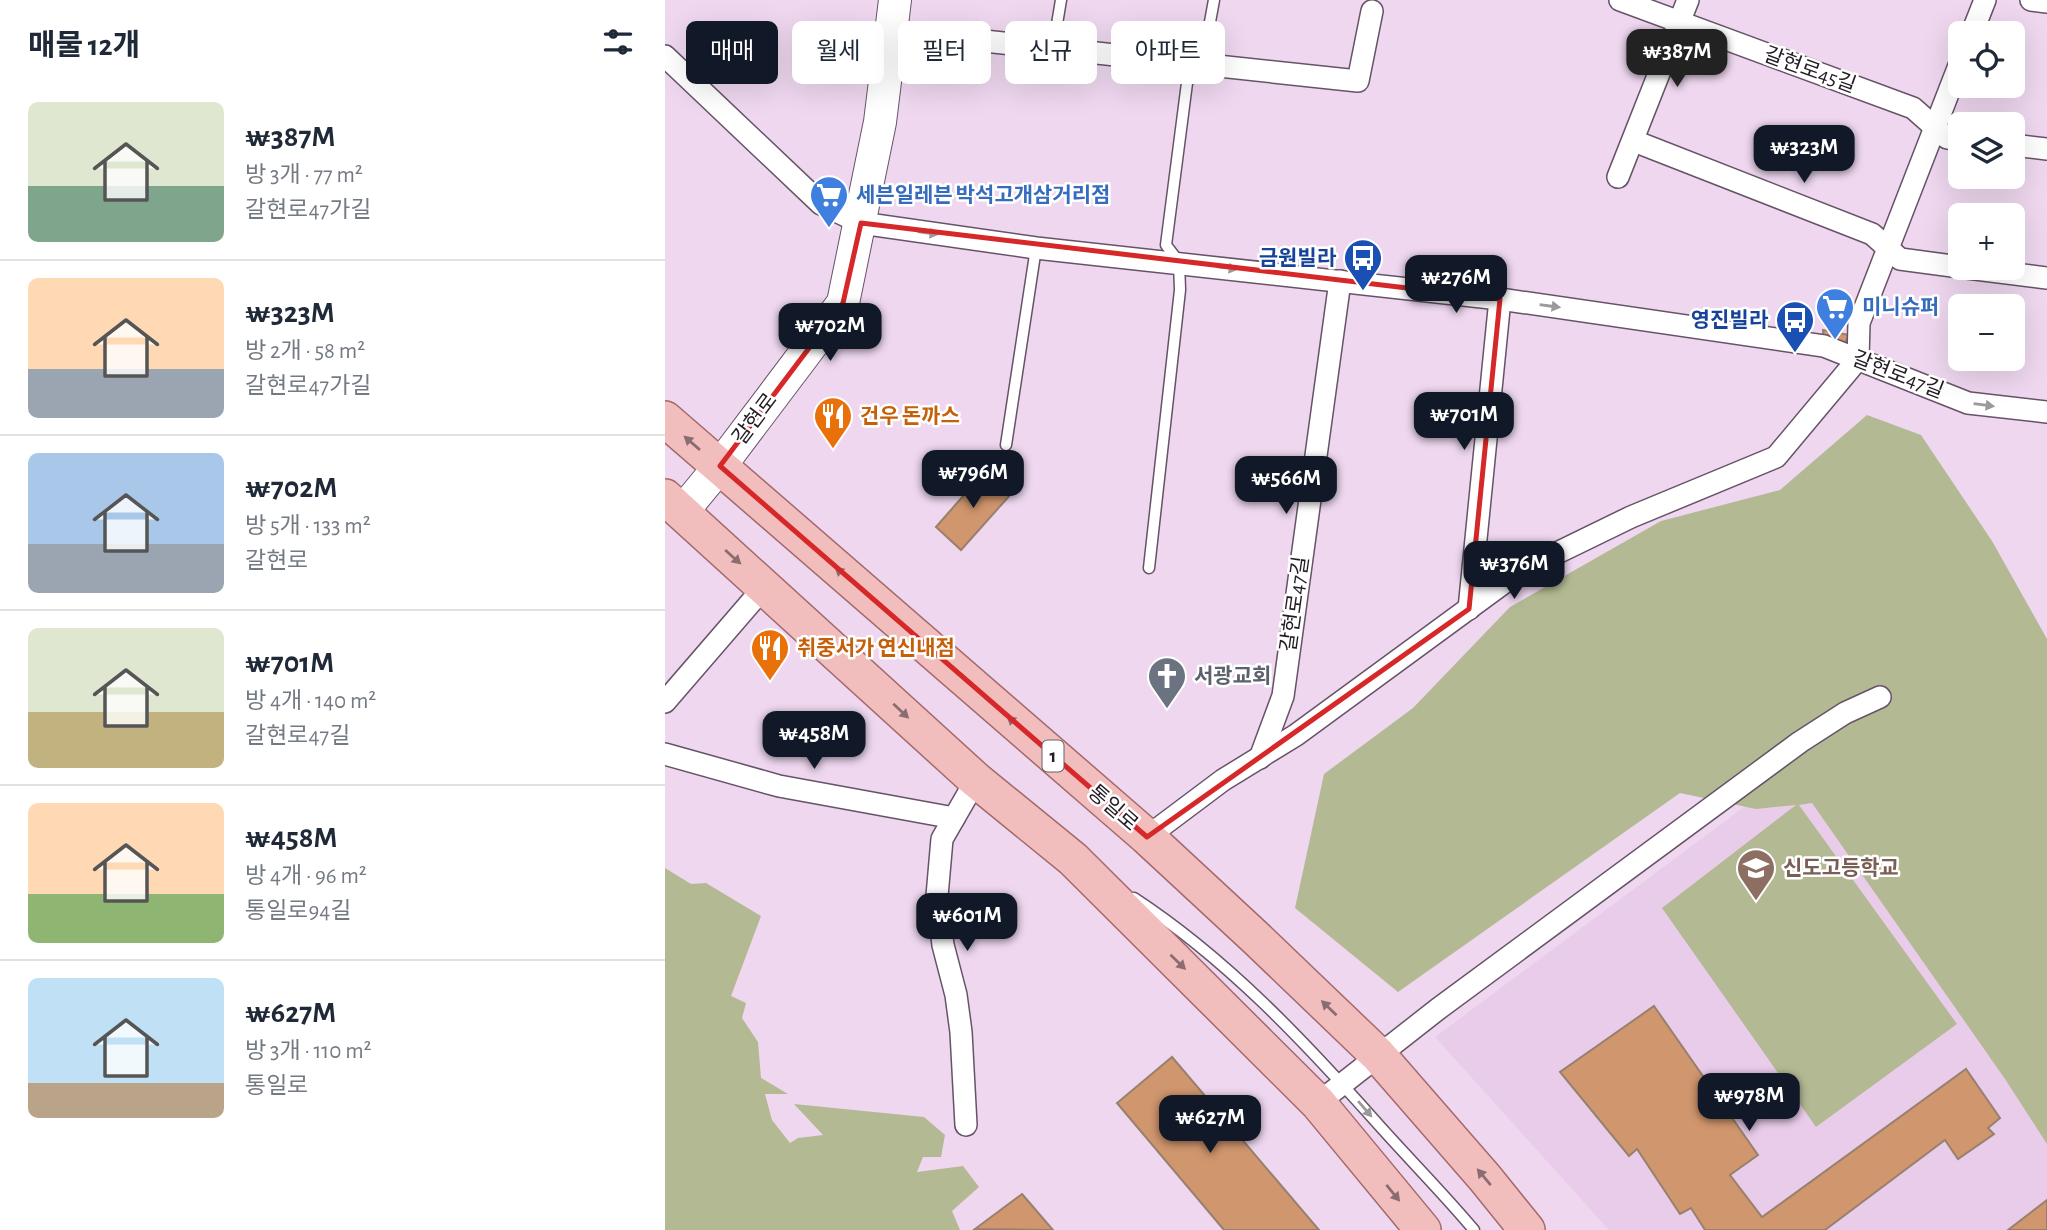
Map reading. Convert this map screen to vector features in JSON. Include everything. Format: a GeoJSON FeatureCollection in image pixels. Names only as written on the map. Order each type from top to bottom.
{"type":"FeatureCollection","features":[{"type":"Feature","properties":{"kind":"main road","name":"갈현로"},"geometry":{"type":"LineString","coordinates":[[673,504],[720,466],[843,303],[880,122],[895,0]]}},
{"type":"Feature","properties":{"kind":"main road","name":"통일로"},"geometry":{"type":"LineString","coordinates":[[665,419],[1147,837],[1257,939],[1378,1055],[1527,1230]]}},
{"type":"Feature","properties":{"kind":"main road"},"geometry":{"type":"LineString","coordinates":[[673,504],[976,780],[1073,859],[1330,1092],[1423,1230]]}},
{"type":"Feature","properties":{"kind":"street","name":"갈현로45길"},"geometry":{"type":"LineString","coordinates":[[1620,0],[1913,108],[1948,138]]}},
{"type":"Feature","properties":{"kind":"street"},"geometry":{"type":"LineString","coordinates":[[1618,177],[1688,0]]}},
{"type":"Feature","properties":{"kind":"street"},"geometry":{"type":"LineString","coordinates":[[1977,21],[1985,0]]}},
{"type":"Feature","properties":{"kind":"street"},"geometry":{"type":"LineString","coordinates":[[2031,0],[2047,2]]}},
{"type":"Feature","properties":{"kind":"street"},"geometry":{"type":"LineString","coordinates":[[1225,67],[1358,81],[1372,11]]}},
{"type":"Feature","properties":{"kind":"street"},"geometry":{"type":"LineString","coordinates":[[891,31],[1005,43]]}},
{"type":"Feature","properties":{"kind":"street"},"geometry":{"type":"LineString","coordinates":[[665,56],[821,204],[860,223]]}},
{"type":"Feature","properties":{"kind":"street"},"geometry":{"type":"LineString","coordinates":[[1147,837],[1223,780],[1307,728],[1520,571],[1631,517],[1776,457],[1858,359],[1859,324],[1948,93]]}},
{"type":"Feature","properties":{"kind":"street"},"geometry":{"type":"LineString","coordinates":[[1634,141],[1872,234],[1900,260],[1948,266]]}},
{"type":"Feature","properties":{"kind":"street"},"geometry":{"type":"LineString","coordinates":[[2025,146],[2047,149]]}},
{"type":"Feature","properties":{"kind":"street","name":"갈현로47길"},"geometry":{"type":"LineString","coordinates":[[860,223],[1036,248],[1500,299],[1824,346],[1968,403],[2047,412]]}},
{"type":"Feature","properties":{"kind":"street"},"geometry":{"type":"LineString","coordinates":[[2025,275],[2047,278]]}},
{"type":"Feature","properties":{"kind":"street","name":"갈현로47길"},"geometry":{"type":"LineString","coordinates":[[1260,758],[1283,696],[1340,281]]}},
{"type":"Feature","properties":{"kind":"street"},"geometry":{"type":"LineString","coordinates":[[1469,609],[1500,299]]}},
{"type":"Feature","properties":{"kind":"street"},"geometry":{"type":"LineString","coordinates":[[667,694],[765,586]]}},
{"type":"Feature","properties":{"kind":"street"},"geometry":{"type":"LineString","coordinates":[[1330,1092],[1800,742],[1846,713],[1880,697]]}},
{"type":"Feature","properties":{"kind":"street"},"geometry":{"type":"LineString","coordinates":[[665,754],[779,786],[954,818]]}},
{"type":"Feature","properties":{"kind":"street"},"geometry":{"type":"LineString","coordinates":[[966,1125],[961,1032],[956,995],[943,945],[937,896],[942,839],[976,780]]}},
{"type":"Feature","properties":{"kind":"lane"},"geometry":{"type":"LineString","coordinates":[[1058,21],[1061,0]]}},
{"type":"Feature","properties":{"kind":"lane"},"geometry":{"type":"LineString","coordinates":[[1210,21],[1214,0]]}},
{"type":"Feature","properties":{"kind":"lane"},"geometry":{"type":"LineString","coordinates":[[1149,568],[1180,290],[1179,262],[1166,245],[1187,84]]}},
{"type":"Feature","properties":{"kind":"lane"},"geometry":{"type":"LineString","coordinates":[[1006,445],[1036,248]]}},
{"type":"Feature","properties":{"kind":"lane"},"geometry":{"type":"LineString","coordinates":[[1073,859],[1116,887]]}},
{"type":"Feature","properties":{"kind":"lane"},"geometry":{"type":"LineString","coordinates":[[1126,894],[1159,915],[1252,991],[1330,1092],[1474,1230]]}},
{"type":"Feature","properties":{"kind":"highlighted area"},"geometry":{"type":"Polygon","coordinates":[[[861,223],[1500,299],[1469,609],[1147,837],[720,466],[843,303],[861,223]]]}},
{"type":"Feature","properties":{"kind":"shaded area","name":"신도고등학교"},"geometry":{"type":"Polygon","coordinates":[[[1799,766],[2047,1116],[2047,1230],[1609,1230],[1435,1037],[1799,766]]]}},
{"type":"Feature","properties":{"kind":"green space"},"geometry":{"type":"Polygon","coordinates":[[[1867,415],[1921,435],[1992,541],[2047,639],[2047,1144],[2005,1079],[1812,803],[1799,805],[1957,1024],[1816,1127],[1662,908],[1796,805],[1756,809],[1680,793],[1398,992],[1295,908],[1324,774],[1413,708],[1510,607],[1661,521],[1780,490],[1867,415]]]}},
{"type":"Feature","properties":{"kind":"green space"},"geometry":{"type":"Polygon","coordinates":[[[665,868],[691,884],[706,883],[761,916],[731,996],[746,1003],[742,1018],[758,1042],[761,1078],[788,1094],[765,1094],[772,1120],[790,1143],[798,1138],[823,1135],[794,1104],[924,1117],[945,1135],[941,1157],[923,1157],[917,1172],[963,1166],[979,1187],[952,1211],[960,1230],[665,1230],[665,868]]]}},
{"type":"Feature","properties":{"kind":"building","name":"미니슈퍼"},"geometry":{"type":"Polygon","coordinates":[[[1823,330],[1849,335],[1841,352],[1824,346],[1823,330]]]}},
{"type":"Feature","properties":{"kind":"building"},"geometry":{"type":"Polygon","coordinates":[[[985,471],[1011,494],[961,550],[936,527],[985,471]]]}},
{"type":"Feature","properties":{"kind":"building"},"geometry":{"type":"Polygon","coordinates":[[[1654,1006],[1758,1155],[1730,1175],[1762,1217],[1966,1069],[2000,1118],[1988,1128],[1994,1134],[1958,1159],[1945,1140],[1825,1230],[1705,1230],[1691,1208],[1680,1214],[1637,1149],[1629,1156],[1560,1072],[1654,1006]]]}},
{"type":"Feature","properties":{"kind":"building"},"geometry":{"type":"Polygon","coordinates":[[[1172,1057],[1319,1230],[1224,1230],[1117,1103],[1172,1057]]]}},
{"type":"Feature","properties":{"kind":"building"},"geometry":{"type":"Polygon","coordinates":[[[1022,1194],[1053,1230],[975,1229],[1022,1194]]]}},
{"type":"Feature","properties":{"kind":"building"},"geometry":{"type":"Polygon","coordinates":[[[2047,1200],[2047,1230],[2008,1230],[2047,1200]]]}},
{"type":"Feature","properties":{"kind":"place","name":"세븐일레븐 박석고개삼거리점"},"geometry":{"type":"Point","coordinates":[829,229]}},
{"type":"Feature","properties":{"kind":"place","name":"금원빌라"},"geometry":{"type":"Point","coordinates":[1363,292]}},
{"type":"Feature","properties":{"kind":"place","name":"미니슈퍼"},"geometry":{"type":"Point","coordinates":[1835,341]}},
{"type":"Feature","properties":{"kind":"place","name":"영진빌라"},"geometry":{"type":"Point","coordinates":[1795,354]}},
{"type":"Feature","properties":{"kind":"place","name":"건우 돈까스"},"geometry":{"type":"Point","coordinates":[833,450]}},
{"type":"Feature","properties":{"kind":"place","name":"취중서가 연신내점"},"geometry":{"type":"Point","coordinates":[770,682]}},
{"type":"Feature","properties":{"kind":"place","name":"서광교회"},"geometry":{"type":"Point","coordinates":[1167,710]}},
{"type":"Feature","properties":{"kind":"place","name":"신도고등학교"},"geometry":{"type":"Point","coordinates":[1756,902]}}]}
